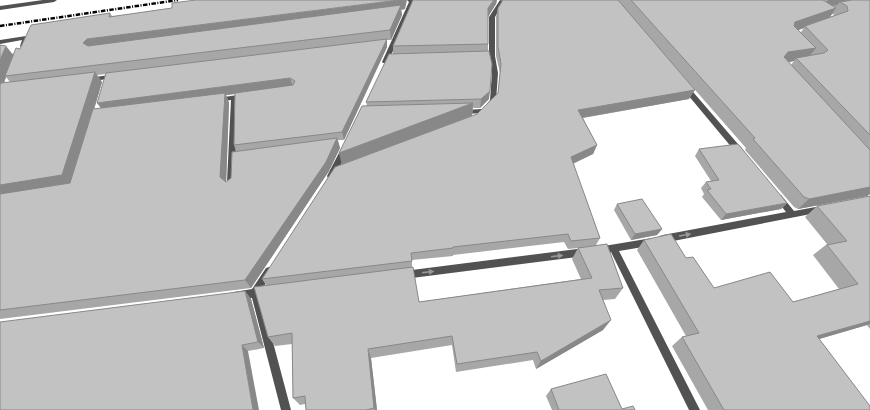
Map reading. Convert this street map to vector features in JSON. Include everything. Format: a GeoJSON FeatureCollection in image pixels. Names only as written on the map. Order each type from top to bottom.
{"type":"FeatureCollection","features":[{"type":"Feature","properties":{"kind":"street"},"geometry":{"type":"LineString","coordinates":[[0,8],[54,0]]}},
{"type":"Feature","properties":{"kind":"street"},"geometry":{"type":"LineString","coordinates":[[380,73],[391,59],[391,44],[404,12],[413,1]]}},
{"type":"Feature","properties":{"kind":"street"},"geometry":{"type":"LineString","coordinates":[[494,2],[505,1]]}},
{"type":"Feature","properties":{"kind":"street"},"geometry":{"type":"LineString","coordinates":[[474,120],[493,102],[495,73],[488,56],[492,18],[505,1]]}},
{"type":"Feature","properties":{"kind":"street"},"geometry":{"type":"LineString","coordinates":[[0,42],[26,38],[21,53]]}},
{"type":"Feature","properties":{"kind":"street"},"geometry":{"type":"LineString","coordinates":[[85,80],[107,81],[124,76]]}},
{"type":"Feature","properties":{"kind":"street"},"geometry":{"type":"LineString","coordinates":[[682,84],[748,161]]}},
{"type":"Feature","properties":{"kind":"street"},"geometry":{"type":"LineString","coordinates":[[211,101],[256,95]]}},
{"type":"Feature","properties":{"kind":"street"},"geometry":{"type":"LineString","coordinates":[[231,187],[236,158],[234,98]]}},
{"type":"Feature","properties":{"kind":"street"},"geometry":{"type":"LineString","coordinates":[[452,112],[483,111]]}},
{"type":"Feature","properties":{"kind":"street"},"geometry":{"type":"LineString","coordinates":[[324,186],[337,172],[347,143],[339,144]]}},
{"type":"Feature","properties":{"kind":"street"},"geometry":{"type":"LineString","coordinates":[[773,191],[793,215]]}},
{"type":"Feature","properties":{"kind":"street"},"geometry":{"type":"LineString","coordinates":[[395,276],[614,249],[832,207]]}},
{"type":"Feature","properties":{"kind":"street"},"geometry":{"type":"LineString","coordinates":[[614,249],[695,410]]}},
{"type":"Feature","properties":{"kind":"street"},"geometry":{"type":"LineString","coordinates":[[272,266],[255,293],[286,410]]}},
{"type":"Feature","properties":{"kind":"street"},"geometry":{"type":"LineString","coordinates":[[224,297],[270,291]]}},
{"type":"Feature","properties":{"kind":"building"},"geometry":{"type":"Polygon","coordinates":[[[196,0],[399,0],[87,39],[83,43],[88,46],[401,5],[390,30],[5,76],[16,48],[20,49],[31,25],[110,13],[109,17],[172,8],[172,3],[196,0]]]}},
{"type":"Feature","properties":{"kind":"building"},"geometry":{"type":"Polygon","coordinates":[[[413,0],[494,0],[488,8],[488,44],[393,46],[413,0]]]}},
{"type":"Feature","properties":{"kind":"building"},"geometry":{"type":"Polygon","coordinates":[[[503,0],[618,0],[695,90],[578,110],[597,145],[571,157],[600,238],[571,241],[568,234],[453,247],[411,253],[412,261],[262,279],[335,167],[477,114],[498,93],[501,64],[498,46],[498,8],[503,0]]]}},
{"type":"Feature","properties":{"kind":"building"},"geometry":{"type":"Polygon","coordinates":[[[631,0],[823,0],[836,8],[795,22],[794,26],[816,48],[788,52],[784,57],[870,150],[870,187],[809,199],[804,197],[753,139],[755,138],[631,0]]]}},
{"type":"Feature","properties":{"kind":"building"},"geometry":{"type":"Polygon","coordinates":[[[870,0],[870,135],[796,58],[824,53],[828,50],[805,26],[848,11],[847,6],[840,2],[870,0]]]}},
{"type":"Feature","properties":{"kind":"building"},"geometry":{"type":"Polygon","coordinates":[[[387,39],[342,132],[234,145],[235,93],[293,85],[295,81],[290,78],[97,103],[106,73],[387,39]]]}},
{"type":"Feature","properties":{"kind":"building"},"geometry":{"type":"Polygon","coordinates":[[[0,45],[6,46],[0,60],[0,45]]]}},
{"type":"Feature","properties":{"kind":"building"},"geometry":{"type":"Polygon","coordinates":[[[489,51],[492,64],[490,91],[481,99],[366,102],[389,54],[489,51]]]}},
{"type":"Feature","properties":{"kind":"building"},"geometry":{"type":"Polygon","coordinates":[[[95,72],[62,175],[0,185],[1,83],[95,72]]]}},
{"type":"Feature","properties":{"kind":"building"},"geometry":{"type":"Polygon","coordinates":[[[225,93],[220,177],[226,182],[231,178],[232,152],[337,138],[326,162],[245,280],[0,310],[0,194],[70,183],[93,109],[225,93]]]}},
{"type":"Feature","properties":{"kind":"building"},"geometry":{"type":"Polygon","coordinates":[[[473,103],[339,153],[362,106],[473,103]]]}},
{"type":"Feature","properties":{"kind":"building"},"geometry":{"type":"Polygon","coordinates":[[[738,144],[787,203],[726,214],[707,190],[711,189],[706,182],[719,180],[699,149],[738,144]]]}},
{"type":"Feature","properties":{"kind":"building"},"geometry":{"type":"Polygon","coordinates":[[[870,196],[870,321],[817,336],[870,406],[870,410],[724,410],[682,337],[699,333],[644,240],[671,234],[686,258],[693,257],[714,288],[770,272],[793,302],[858,284],[827,245],[847,241],[817,206],[870,196]]]}},
{"type":"Feature","properties":{"kind":"building"},"geometry":{"type":"Polygon","coordinates":[[[642,199],[662,229],[635,234],[617,204],[642,199]]]}},
{"type":"Feature","properties":{"kind":"building"},"geometry":{"type":"Polygon","coordinates":[[[607,244],[623,288],[599,290],[611,320],[541,361],[537,352],[457,364],[452,336],[368,349],[374,408],[366,410],[306,410],[305,396],[293,398],[292,333],[268,337],[254,287],[413,267],[419,302],[592,278],[578,248],[607,244]]]}},
{"type":"Feature","properties":{"kind":"building"},"geometry":{"type":"Polygon","coordinates":[[[245,291],[258,342],[242,345],[253,410],[0,410],[0,322],[245,291]]]}},
{"type":"Feature","properties":{"kind":"building"},"geometry":{"type":"Polygon","coordinates":[[[606,374],[622,409],[633,406],[635,410],[559,410],[551,389],[606,374]]]}},
{"type":"Feature","properties":{"kind":"railway"},"geometry":{"type":"LineString","coordinates":[[0,26],[178,0]]}}]}
